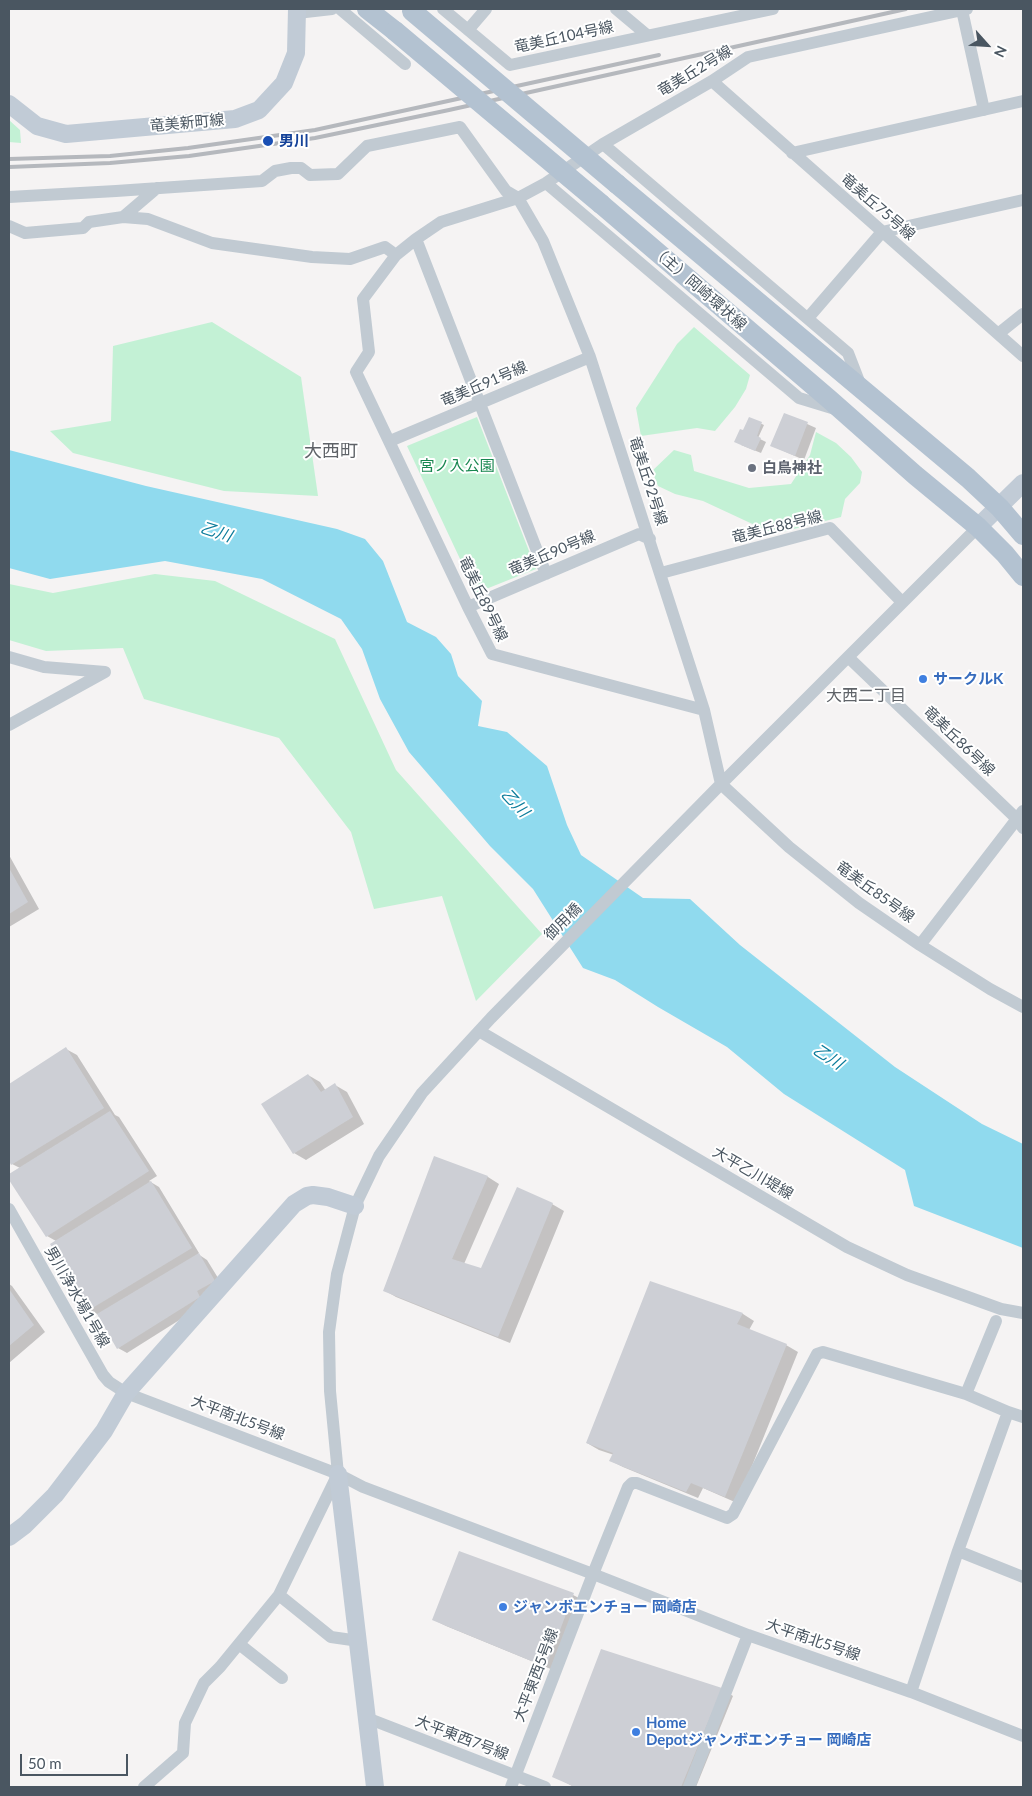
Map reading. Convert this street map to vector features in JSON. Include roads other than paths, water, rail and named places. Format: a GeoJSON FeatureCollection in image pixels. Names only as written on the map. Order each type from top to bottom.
{"type":"FeatureCollection","features":[{"type":"Feature","properties":{"kind":"main road","name":"（主）岡崎環状線"},"geometry":{"type":"LineString","coordinates":[[367,9],[601,204],[915,475],[978,527],[1005,554],[1023,576]]}},
{"type":"Feature","properties":{"kind":"main road","name":"（主）岡崎環状線"},"geometry":{"type":"LineString","coordinates":[[411,10],[968,478],[1000,508],[1023,535]]}},
{"type":"Feature","properties":{"kind":"street"},"geometry":{"type":"LineString","coordinates":[[297,11],[332,9]]}},
{"type":"Feature","properties":{"kind":"street"},"geometry":{"type":"LineString","coordinates":[[340,9],[406,64]]}},
{"type":"Feature","properties":{"kind":"street"},"geometry":{"type":"LineString","coordinates":[[443,9],[468,30],[486,9]]}},
{"type":"Feature","properties":{"kind":"street"},"geometry":{"type":"LineString","coordinates":[[616,9],[647,35]]}},
{"type":"Feature","properties":{"kind":"street","name":"竜美丘104号線"},"geometry":{"type":"LineString","coordinates":[[468,30],[510,65],[773,9]]}},
{"type":"Feature","properties":{"kind":"street"},"geometry":{"type":"LineString","coordinates":[[964,9],[984,110]]}},
{"type":"Feature","properties":{"kind":"street","name":"竜美丘2号線"},"geometry":{"type":"LineString","coordinates":[[396,255],[441,222],[518,198],[546,183],[603,144],[748,58],[964,9]]}},
{"type":"Feature","properties":{"kind":"street","name":"竜美新町線"},"geometry":{"type":"LineString","coordinates":[[9,104],[37,126],[66,134],[235,119],[258,110],[284,83],[296,52],[297,11]]}},
{"type":"Feature","properties":{"kind":"street","name":"竜美丘75号線"},"geometry":{"type":"LineString","coordinates":[[712,81],[1023,356]]}},
{"type":"Feature","properties":{"kind":"street"},"geometry":{"type":"LineString","coordinates":[[792,153],[1023,101]]}},
{"type":"Feature","properties":{"kind":"street"},"geometry":{"type":"LineString","coordinates":[[9,196],[262,181],[275,171],[291,168],[302,168],[310,175],[338,174],[367,146],[460,127],[506,192],[518,198]]}},
{"type":"Feature","properties":{"kind":"street"},"geometry":{"type":"LineString","coordinates":[[603,144],[848,353],[861,388]]}},
{"type":"Feature","properties":{"kind":"street"},"geometry":{"type":"LineString","coordinates":[[546,183],[799,398],[843,411]]}},
{"type":"Feature","properties":{"kind":"street"},"geometry":{"type":"LineString","coordinates":[[124,217],[157,188]]}},
{"type":"Feature","properties":{"kind":"street","name":"竜美丘92号線"},"geometry":{"type":"LineString","coordinates":[[518,198],[543,241],[590,357],[704,710],[720,784]]}},
{"type":"Feature","properties":{"kind":"street"},"geometry":{"type":"LineString","coordinates":[[808,318],[882,232],[1023,200]]}},
{"type":"Feature","properties":{"kind":"street"},"geometry":{"type":"LineString","coordinates":[[9,226],[25,233],[82,228],[89,222],[124,217],[148,219],[212,242],[303,256],[350,259],[385,247],[396,255]]}},
{"type":"Feature","properties":{"kind":"street"},"geometry":{"type":"LineString","coordinates":[[416,239],[546,574]]}},
{"type":"Feature","properties":{"kind":"street","name":"竜美丘89号線"},"geometry":{"type":"LineString","coordinates":[[396,255],[363,299],[369,352],[356,372],[492,654],[704,710]]}},
{"type":"Feature","properties":{"kind":"street"},"geometry":{"type":"LineString","coordinates":[[998,334],[1023,314]]}},
{"type":"Feature","properties":{"kind":"street","name":"竜美丘91号線"},"geometry":{"type":"LineString","coordinates":[[390,441],[590,357]]}},
{"type":"Feature","properties":{"kind":"street"},"geometry":{"type":"LineString","coordinates":[[978,527],[1023,484]]}},
{"type":"Feature","properties":{"kind":"street","name":"御用橋"},"geometry":{"type":"LineString","coordinates":[[338,1474],[330,1391],[329,1332],[337,1274],[355,1206],[379,1156],[422,1093],[479,1031],[720,784],[978,527]]}},
{"type":"Feature","properties":{"kind":"street","name":"竜美丘88号線"},"geometry":{"type":"LineString","coordinates":[[661,573],[830,528],[902,602]]}},
{"type":"Feature","properties":{"kind":"street","name":"竜美丘90号線"},"geometry":{"type":"LineString","coordinates":[[468,607],[639,534],[650,539]]}},
{"type":"Feature","properties":{"kind":"street"},"geometry":{"type":"LineString","coordinates":[[9,657],[44,667],[105,672],[9,725]]}},
{"type":"Feature","properties":{"kind":"street","name":"竜美丘86号線"},"geometry":{"type":"LineString","coordinates":[[848,657],[1021,820]]}},
{"type":"Feature","properties":{"kind":"street","name":"竜美丘85号線"},"geometry":{"type":"LineString","coordinates":[[720,784],[810,864],[859,903],[920,945],[990,989],[1023,1007]]}},
{"type":"Feature","properties":{"kind":"street"},"geometry":{"type":"LineString","coordinates":[[920,945],[1021,820]]}},
{"type":"Feature","properties":{"kind":"street","name":"大平乙川堤線"},"geometry":{"type":"LineString","coordinates":[[479,1031],[847,1247],[907,1275],[1001,1309],[1023,1313]]}},
{"type":"Feature","properties":{"kind":"street"},"geometry":{"type":"LineString","coordinates":[[9,1537],[25,1525],[55,1495],[104,1431],[126,1392],[294,1204],[307,1196],[313,1195],[328,1197],[355,1206]]}},
{"type":"Feature","properties":{"kind":"street","name":"男川浄水場1号線"},"geometry":{"type":"LineString","coordinates":[[9,1210],[103,1375],[109,1382],[126,1392]]}},
{"type":"Feature","properties":{"kind":"street"},"geometry":{"type":"LineString","coordinates":[[996,1320],[966,1394],[1023,1417]]}},
{"type":"Feature","properties":{"kind":"street","name":"大平東西5号線"},"geometry":{"type":"LineString","coordinates":[[513,1782],[593,1574],[628,1487],[632,1483],[637,1483],[727,1518],[733,1514],[817,1354],[823,1352],[966,1394]]}},
{"type":"Feature","properties":{"kind":"street","name":"大平南北5号線"},"geometry":{"type":"LineString","coordinates":[[126,1392],[338,1474],[363,1487],[748,1635],[911,1692],[1023,1736]]}},
{"type":"Feature","properties":{"kind":"street"},"geometry":{"type":"LineString","coordinates":[[911,1692],[958,1551],[1008,1412]]}},
{"type":"Feature","properties":{"kind":"street"},"geometry":{"type":"LineString","coordinates":[[144,1787],[183,1753],[185,1723],[204,1683],[279,1595],[338,1474]]}},
{"type":"Feature","properties":{"kind":"street"},"geometry":{"type":"LineString","coordinates":[[338,1474],[375,1787]]}},
{"type":"Feature","properties":{"kind":"street"},"geometry":{"type":"LineString","coordinates":[[958,1551],[1023,1577]]}},
{"type":"Feature","properties":{"kind":"street"},"geometry":{"type":"LineString","coordinates":[[279,1595],[331,1637],[359,1641]]}},
{"type":"Feature","properties":{"kind":"street"},"geometry":{"type":"LineString","coordinates":[[689,1787],[748,1635]]}},
{"type":"Feature","properties":{"kind":"street"},"geometry":{"type":"LineString","coordinates":[[239,1644],[282,1678]]}},
{"type":"Feature","properties":{"kind":"street","name":"大平東西7号線"},"geometry":{"type":"LineString","coordinates":[[367,1718],[513,1782],[545,1787]]}},
{"type":"Feature","properties":{"kind":"water","name":"乙川"},"geometry":{"type":"Polygon","coordinates":[[[9,450],[146,486],[337,529],[365,539],[383,561],[407,622],[436,637],[451,654],[458,676],[482,701],[478,726],[507,732],[547,766],[567,825],[581,855],[643,898],[690,899],[740,945],[895,1067],[982,1124],[1023,1144],[1023,1248],[914,1206],[905,1170],[784,1094],[727,1047],[615,980],[583,968],[533,889],[490,846],[409,752],[380,699],[362,649],[341,619],[262,579],[165,561],[50,579],[9,568],[9,450]]]}},
{"type":"Feature","properties":{"kind":"railway"},"geometry":{"type":"LineString","coordinates":[[9,167],[110,163],[189,156],[315,138],[906,9]]}},
{"type":"Feature","properties":{"kind":"railway"},"geometry":{"type":"LineString","coordinates":[[9,159],[110,156],[188,148],[315,130],[659,55]]}},
{"type":"Feature","properties":{"kind":"place","name":"男川"},"geometry":{"type":"Point","coordinates":[268,141]}},
{"type":"Feature","properties":{"kind":"place","name":"白鳥神社"},"geometry":{"type":"Point","coordinates":[752,468]}},
{"type":"Feature","properties":{"kind":"place","name":"サークルK"},"geometry":{"type":"Point","coordinates":[923,679]}},
{"type":"Feature","properties":{"kind":"place","name":"ジャンボエンチョー 岡崎店"},"geometry":{"type":"Point","coordinates":[503,1607]}},
{"type":"Feature","properties":{"kind":"place","name":"Home Depotジャンボエンチョー 岡崎店"},"geometry":{"type":"Point","coordinates":[636,1732]}},
{"type":"Feature","properties":{"kind":"district","name":"大西町"},"geometry":{"type":"Point","coordinates":[331,451]}},
{"type":"Feature","properties":{"kind":"district","name":"大西二丁目"},"geometry":{"type":"Point","coordinates":[866,696]}},
{"type":"Feature","properties":{"kind":"park label","name":"宮ノ入公園"},"geometry":{"type":"Point","coordinates":[457,466]}}]}
